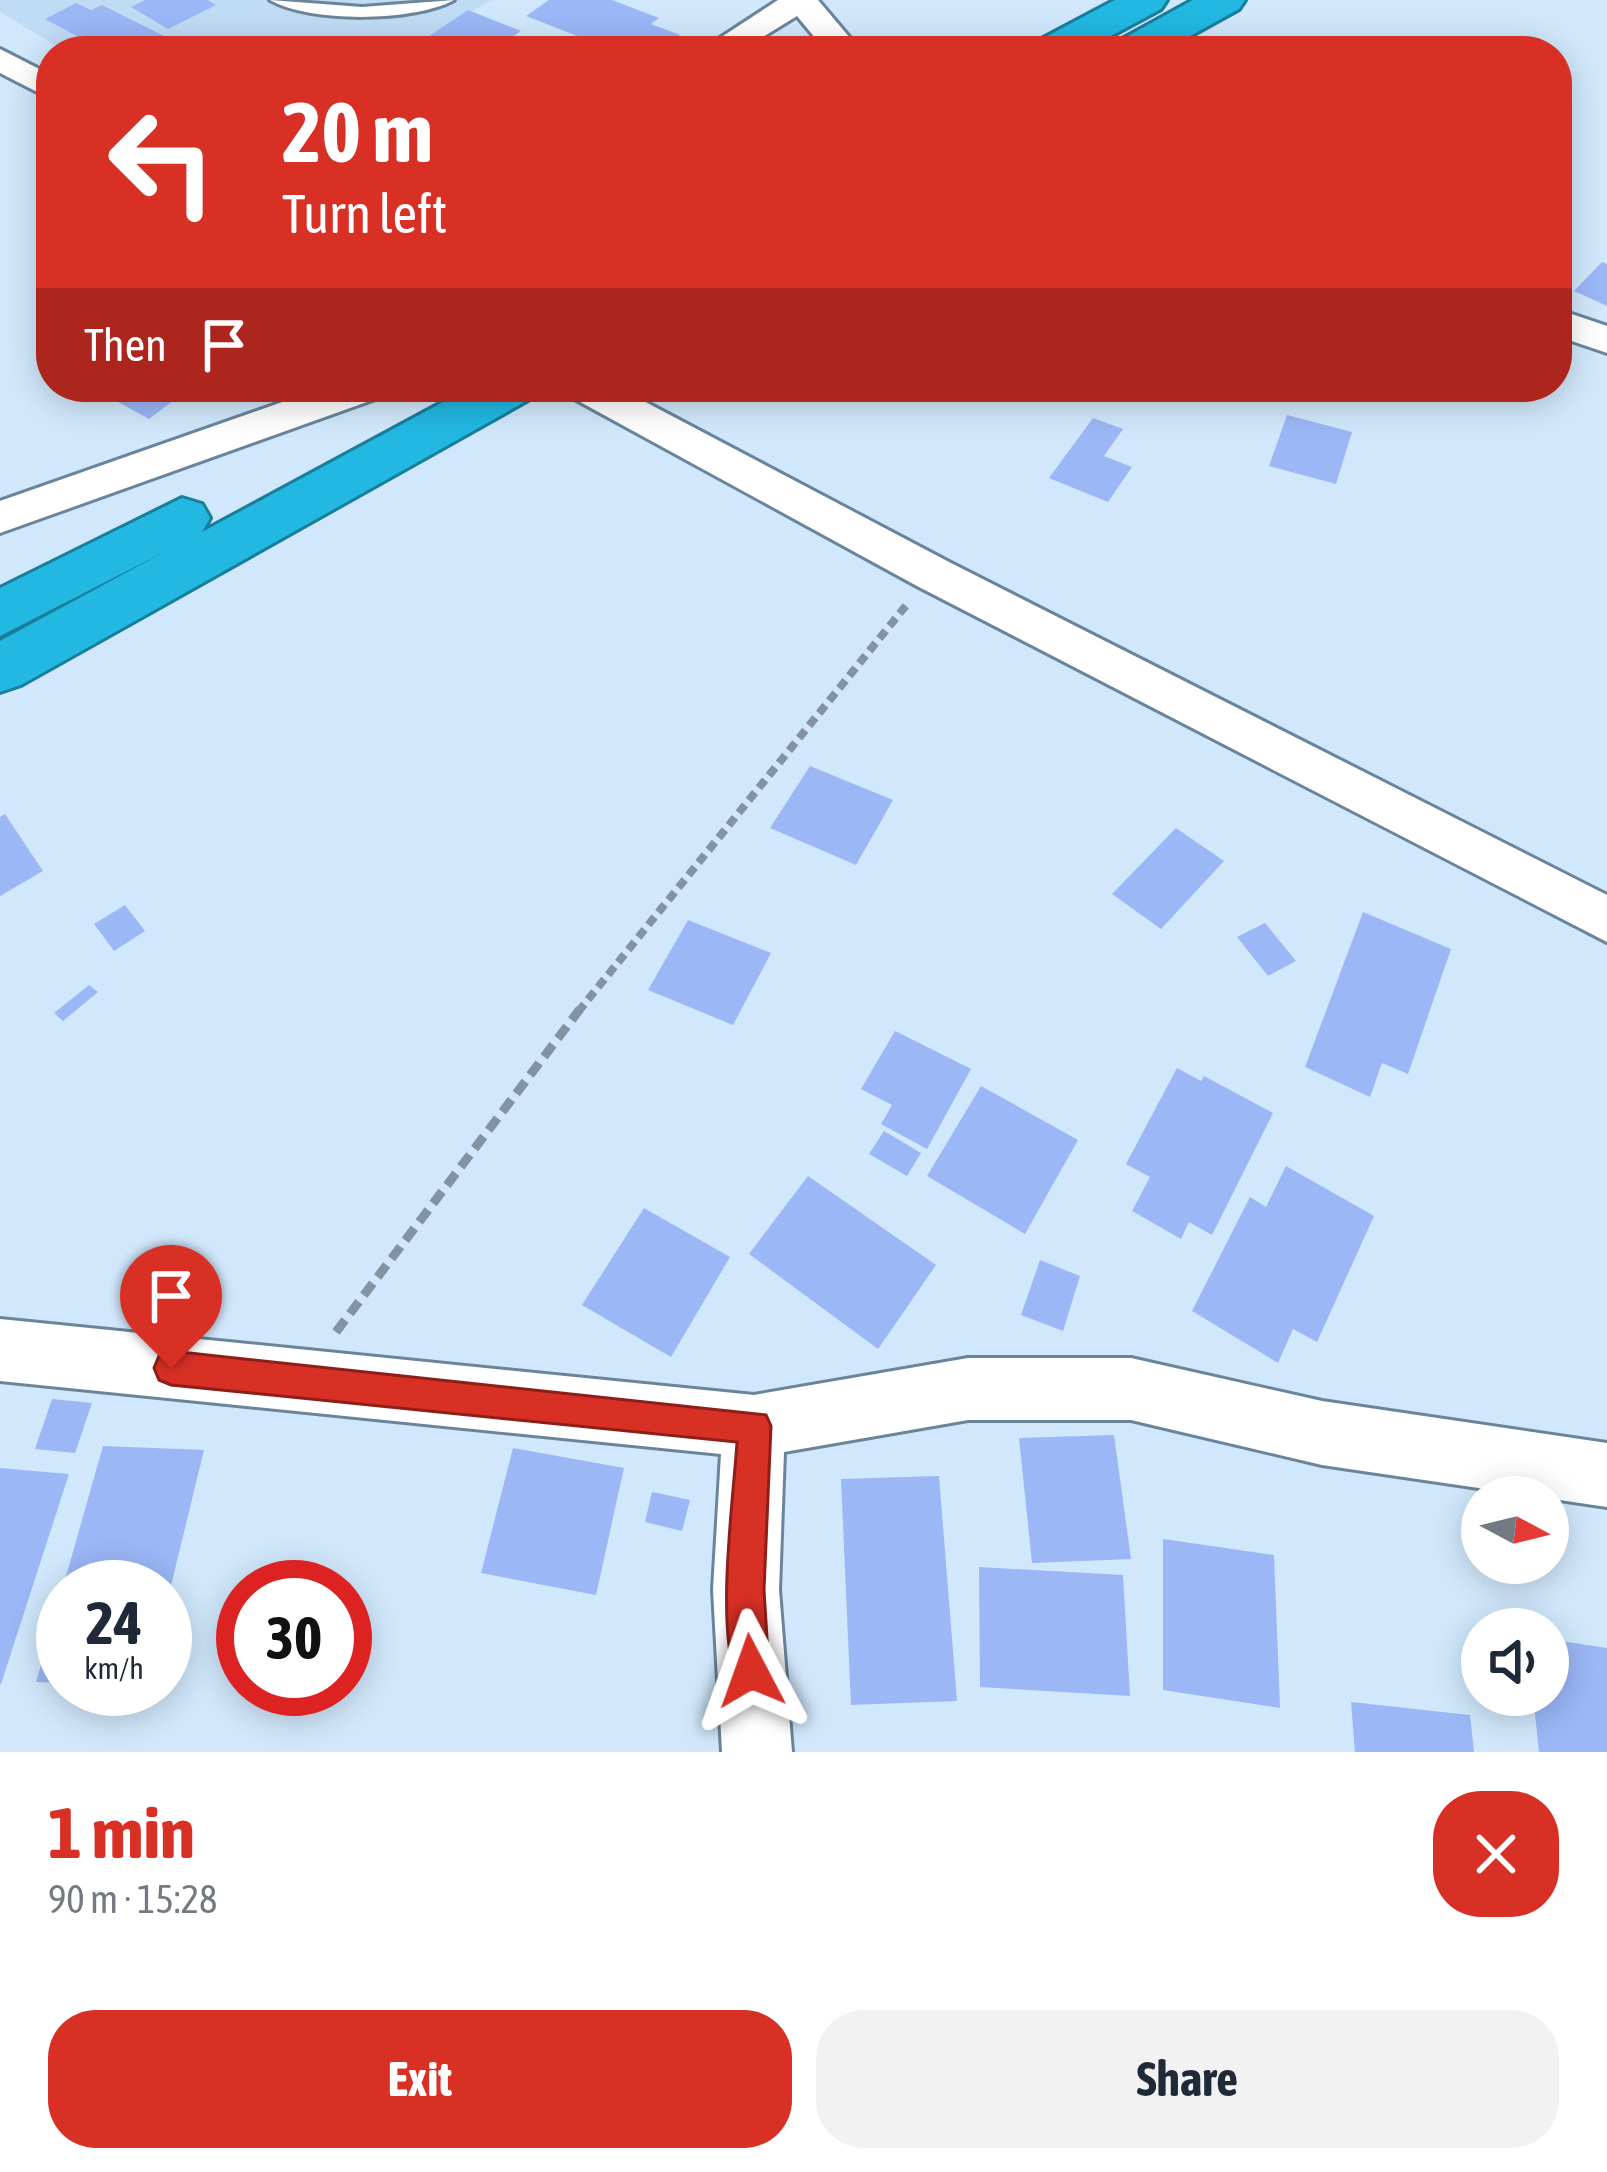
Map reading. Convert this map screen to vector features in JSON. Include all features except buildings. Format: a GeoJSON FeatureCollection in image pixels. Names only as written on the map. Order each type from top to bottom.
{"type":"FeatureCollection","features":[{"type":"Feature","properties":{"kind":"highway"},"geometry":{"type":"LineString","coordinates":[[1079,36],[1146,0]]}},
{"type":"Feature","properties":{"kind":"highway"},"geometry":{"type":"LineString","coordinates":[[1159,36],[1224,0]]}},
{"type":"Feature","properties":{"kind":"highway"},"geometry":{"type":"LineString","coordinates":[[0,614],[401,402]]}},
{"type":"Feature","properties":{"kind":"highway"},"geometry":{"type":"LineString","coordinates":[[0,669],[485,402]]}},
{"type":"Feature","properties":{"kind":"street"},"geometry":{"type":"LineString","coordinates":[[742,36],[801,0],[831,36]]}},
{"type":"Feature","properties":{"kind":"street"},"geometry":{"type":"LineString","coordinates":[[0,59],[36,80]]}},
{"type":"Feature","properties":{"kind":"street"},"geometry":{"type":"LineString","coordinates":[[1572,327],[1607,340]]}},
{"type":"Feature","properties":{"kind":"street"},"geometry":{"type":"LineString","coordinates":[[0,517],[325,402]]}},
{"type":"Feature","properties":{"kind":"street"},"geometry":{"type":"LineString","coordinates":[[613,402],[933,574],[1607,920]]}},
{"type":"Feature","properties":{"kind":"street"},"geometry":{"type":"LineString","coordinates":[[0,1350],[754,1426],[968,1389],[1130,1389],[1322,1433],[1607,1475]]}},
{"type":"Feature","properties":{"kind":"street"},"geometry":{"type":"LineString","coordinates":[[754,1426],[746,1590],[757,1752]]}},
{"type":"Feature","properties":{"kind":"lane"},"geometry":{"type":"LineString","coordinates":[[278,0],[325,13],[383,14],[446,0]]}},
{"type":"Feature","properties":{"kind":"path"},"geometry":{"type":"LineString","coordinates":[[299,1381],[533,1065],[767,770],[933,574]]}},
{"type":"Feature","properties":{"kind":"shaded area"},"geometry":{"type":"Polygon","coordinates":[[[0,0],[492,0],[428,36],[40,36],[0,12],[0,0]]]}},
{"type":"Feature","properties":{"kind":"route"},"geometry":{"type":"LineString","coordinates":[[171,1368],[754,1426],[746,1590],[751,1671]]}}]}
